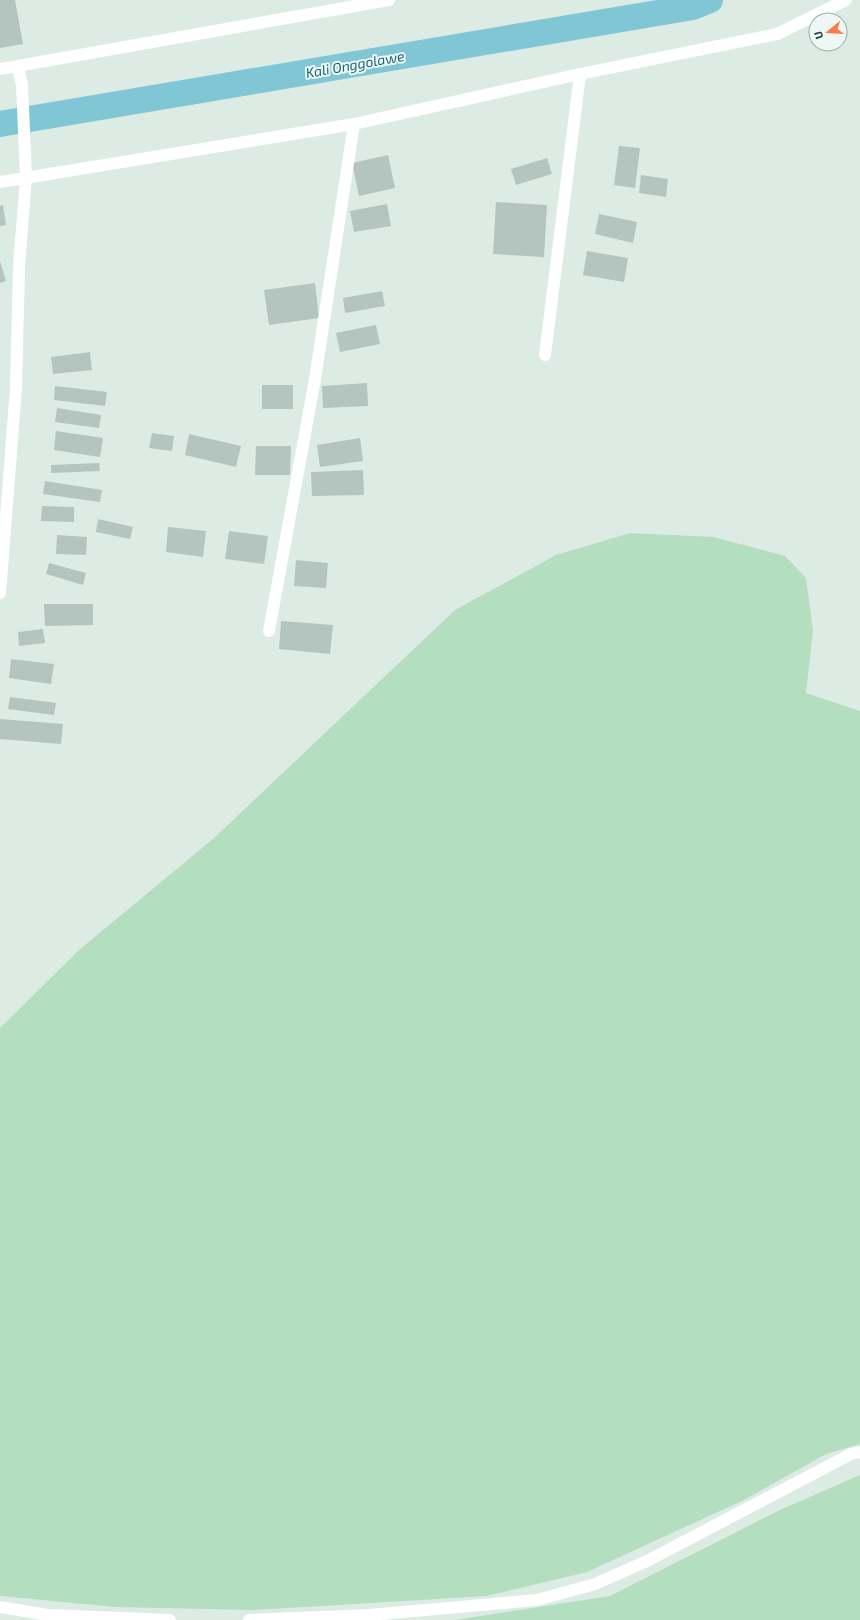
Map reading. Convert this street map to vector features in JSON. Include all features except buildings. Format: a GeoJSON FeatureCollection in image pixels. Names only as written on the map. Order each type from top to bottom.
{"type":"FeatureCollection","features":[{"type":"Feature","properties":{"kind":"street"},"geometry":{"type":"LineString","coordinates":[[0,69],[389,0]]}},
{"type":"Feature","properties":{"kind":"street"},"geometry":{"type":"LineString","coordinates":[[0,182],[354,124],[580,74],[777,34],[846,0]]}},
{"type":"Feature","properties":{"kind":"street"},"geometry":{"type":"LineString","coordinates":[[0,593],[16,388],[19,267],[26,177],[22,96],[18,67]]}},
{"type":"Feature","properties":{"kind":"street"},"geometry":{"type":"LineString","coordinates":[[545,355],[580,74]]}},
{"type":"Feature","properties":{"kind":"street"},"geometry":{"type":"LineString","coordinates":[[269,631],[315,380],[354,124]]}},
{"type":"Feature","properties":{"kind":"street"},"geometry":{"type":"LineString","coordinates":[[249,1620],[369,1615],[537,1600],[588,1586],[647,1561],[851,1454],[860,1452]]}},
{"type":"Feature","properties":{"kind":"street"},"geometry":{"type":"LineString","coordinates":[[0,1607],[48,1615],[170,1620]]}},
{"type":"Feature","properties":{"kind":"green space"},"geometry":{"type":"Polygon","coordinates":[[[630,533],[714,537],[785,556],[806,578],[813,630],[806,693],[860,711],[860,1444],[826,1454],[744,1500],[587,1572],[487,1596],[253,1610],[115,1607],[0,1596],[0,1028],[79,950],[214,838],[455,610],[556,555],[630,533]]]}},
{"type":"Feature","properties":{"kind":"green space"},"geometry":{"type":"Polygon","coordinates":[[[860,1475],[860,1620],[455,1620],[610,1596],[780,1510],[860,1475]]]}},
{"type":"Feature","properties":{"kind":"waterway","name":"Kali Onggolawe"},"geometry":{"type":"LineString","coordinates":[[0,124],[693,7],[710,0]]}}]}
